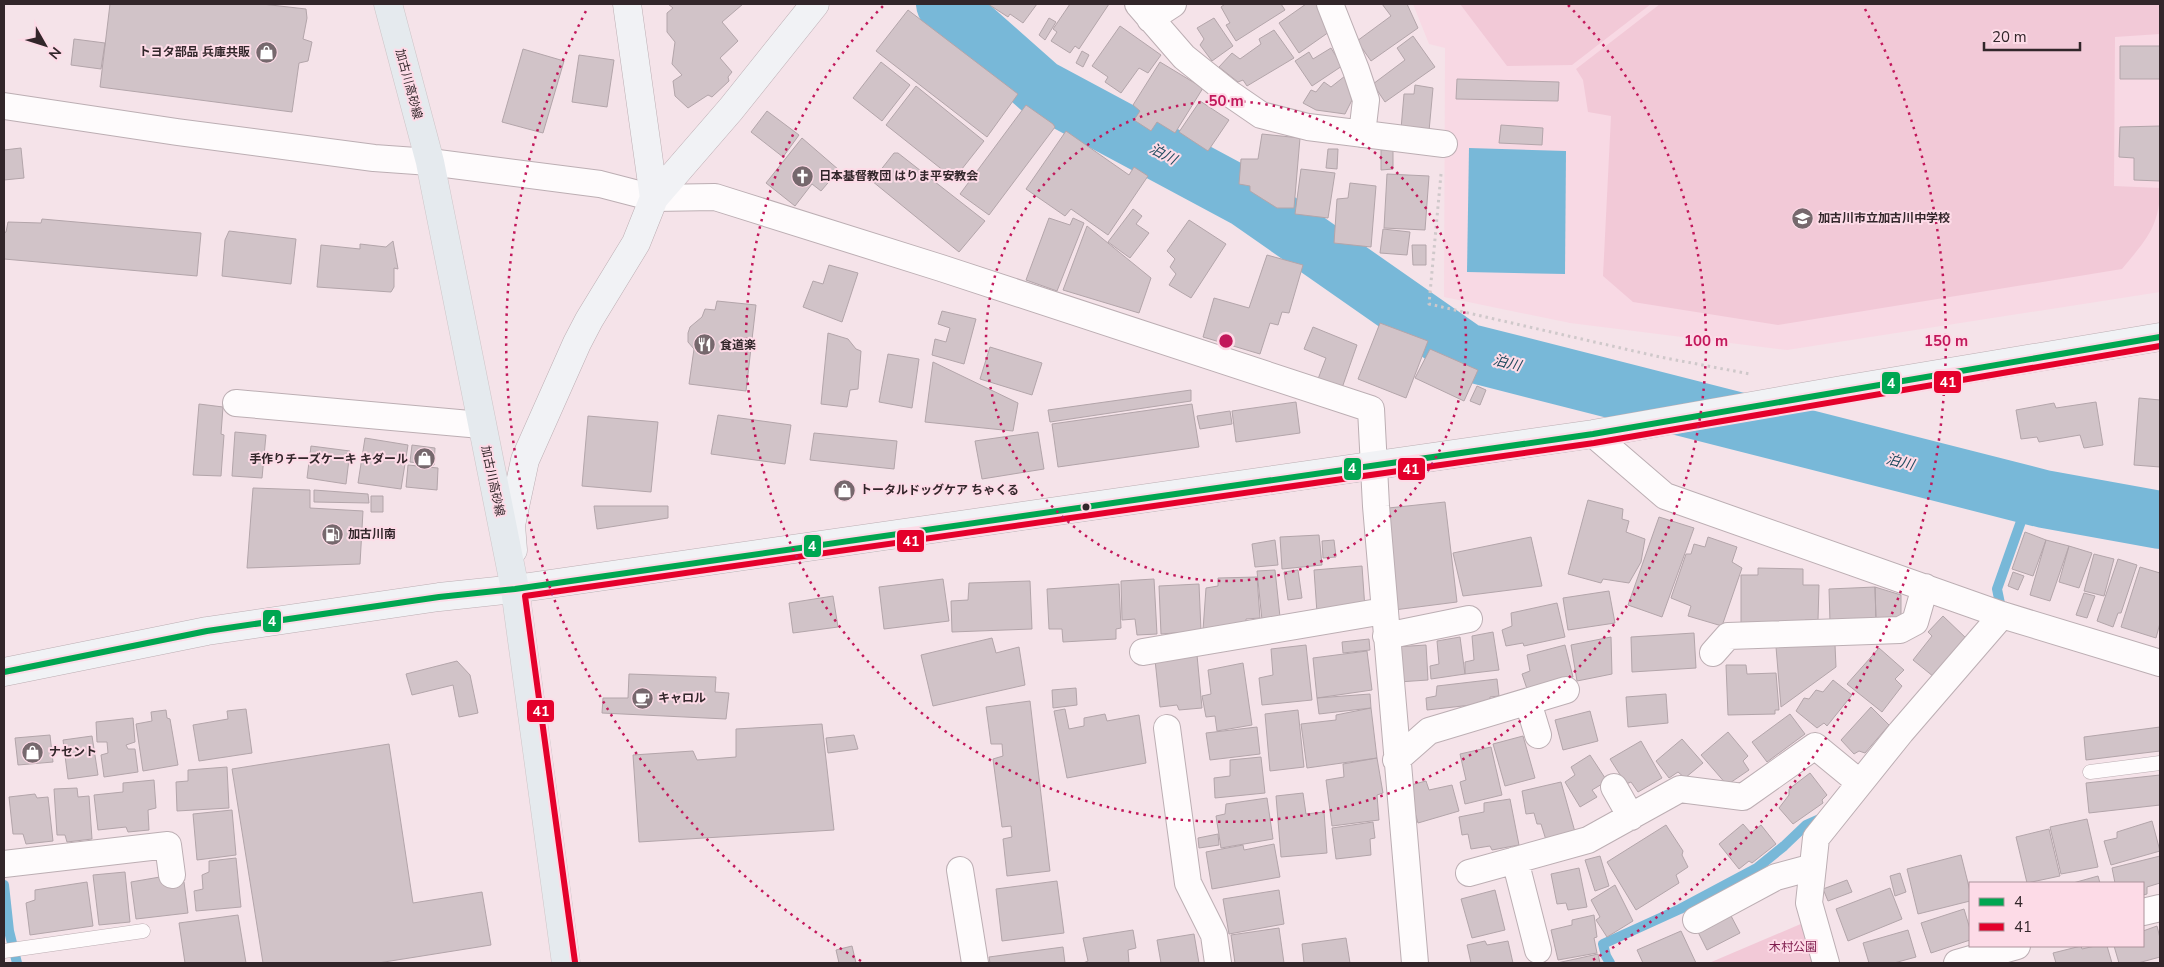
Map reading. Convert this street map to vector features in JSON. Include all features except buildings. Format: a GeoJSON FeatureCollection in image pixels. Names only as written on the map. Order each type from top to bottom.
{"type":"FeatureCollection","features":[{"type":"Feature","properties":{"kind":"main road","name":"加古川高砂線"},"geometry":{"type":"LineString","coordinates":[[388,4],[430,162],[515,588],[566,963]]}},
{"type":"Feature","properties":{"kind":"street"},"geometry":{"type":"LineString","coordinates":[[628,4],[654,198]]}},
{"type":"Feature","properties":{"kind":"street"},"geometry":{"type":"LineString","coordinates":[[515,588],[511,524],[525,460],[581,335],[636,243],[654,198],[731,109],[815,4]]}},
{"type":"Feature","properties":{"kind":"street"},"geometry":{"type":"LineString","coordinates":[[1173,4],[1144,11],[1184,58],[1261,115],[1308,128],[1444,144]]}},
{"type":"Feature","properties":{"kind":"street"},"geometry":{"type":"LineString","coordinates":[[1330,4],[1366,100],[1362,134]]}},
{"type":"Feature","properties":{"kind":"street"},"geometry":{"type":"LineString","coordinates":[[4,106],[374,158],[430,162],[600,184],[654,198],[715,197],[950,271],[1371,409],[1373,466],[1385,623],[1415,963]]}},
{"type":"Feature","properties":{"kind":"street"},"geometry":{"type":"LineString","coordinates":[[4,672],[207,631],[1593,434],[2160,337]]}},
{"type":"Feature","properties":{"kind":"street"},"geometry":{"type":"LineString","coordinates":[[236,403],[481,425]]}},
{"type":"Feature","properties":{"kind":"street"},"geometry":{"type":"LineString","coordinates":[[1593,434],[1665,496],[2002,615],[2160,663]]}},
{"type":"Feature","properties":{"kind":"street"},"geometry":{"type":"LineString","coordinates":[[1713,653],[1728,636],[1900,630],[1915,622],[1925,587]]}},
{"type":"Feature","properties":{"kind":"street"},"geometry":{"type":"LineString","coordinates":[[1826,963],[1809,903],[1816,838],[1901,732],[2002,615]]}},
{"type":"Feature","properties":{"kind":"street"},"geometry":{"type":"LineString","coordinates":[[1143,652],[1385,623],[1469,619]]}},
{"type":"Feature","properties":{"kind":"street"},"geometry":{"type":"LineString","coordinates":[[1396,760],[1429,732],[1566,690]]}},
{"type":"Feature","properties":{"kind":"street"},"geometry":{"type":"LineString","coordinates":[[1528,702],[1538,734]]}},
{"type":"Feature","properties":{"kind":"street"},"geometry":{"type":"LineString","coordinates":[[1167,728],[1188,883],[1214,935],[1218,963]]}},
{"type":"Feature","properties":{"kind":"street"},"geometry":{"type":"LineString","coordinates":[[1469,873],[1588,840],[1680,789],[1743,797],[1815,746],[1860,783]]}},
{"type":"Feature","properties":{"kind":"street"},"geometry":{"type":"LineString","coordinates":[[1614,787],[1631,817]]}},
{"type":"Feature","properties":{"kind":"street"},"geometry":{"type":"LineString","coordinates":[[9,864],[168,844],[172,875]]}},
{"type":"Feature","properties":{"kind":"street"},"geometry":{"type":"LineString","coordinates":[[1515,860],[1538,950]]}},
{"type":"Feature","properties":{"kind":"street"},"geometry":{"type":"LineString","coordinates":[[1696,920],[1776,877],[1813,866]]}},
{"type":"Feature","properties":{"kind":"street"},"geometry":{"type":"LineString","coordinates":[[960,870],[974,963]]}},
{"type":"Feature","properties":{"kind":"street"},"geometry":{"type":"LineString","coordinates":[[2144,912],[2160,908]]}},
{"type":"Feature","properties":{"kind":"street"},"geometry":{"type":"LineString","coordinates":[[1957,963],[2013,947]]}},
{"type":"Feature","properties":{"kind":"lane"},"geometry":{"type":"LineString","coordinates":[[2090,772],[2160,762]]}},
{"type":"Feature","properties":{"kind":"lane"},"geometry":{"type":"LineString","coordinates":[[4,951],[143,931]]}},
{"type":"Feature","properties":{"kind":"path"},"geometry":{"type":"LineString","coordinates":[[1444,144],[1429,304],[1660,357],[1759,375],[1790,399]]}},
{"type":"Feature","properties":{"kind":"shaded area","name":"加古川市立加古川中学校"},"geometry":{"type":"Polygon","coordinates":[[[1413,4],[2160,4],[2160,292],[1787,350],[1570,323],[1444,297],[1445,48],[1429,44],[1413,4]]]}},
{"type":"Feature","properties":{"kind":"green space"},"geometry":{"type":"Polygon","coordinates":[[[1460,4],[1651,4],[1572,65],[1507,66],[1460,4]]]}},
{"type":"Feature","properties":{"kind":"green space","name":"加古川市立加古川中学校"},"geometry":{"type":"Polygon","coordinates":[[[1660,4],[2160,4],[2160,34],[2115,37],[2114,186],[2160,188],[2157,213],[2150,233],[2122,269],[1778,325],[1633,302],[1603,276],[1611,116],[1588,112],[1583,80],[1576,69],[1660,4]]]}},
{"type":"Feature","properties":{"kind":"green space","name":"木村公園"},"geometry":{"type":"Polygon","coordinates":[[[1803,923],[1816,963],[1709,963],[1803,923]]]}},
{"type":"Feature","properties":{"kind":"water"},"geometry":{"type":"Polygon","coordinates":[[[1469,148],[1566,151],[1565,274],[1467,272],[1469,148]]]}},
{"type":"Feature","properties":{"kind":"waterway","name":"泊川"},"geometry":{"type":"LineString","coordinates":[[945,4],[1040,88],[1247,199],[1466,352],[2044,499],[2160,520]]}},
{"type":"Feature","properties":{"kind":"waterway"},"geometry":{"type":"LineString","coordinates":[[2002,613],[1997,589],[2030,496]]}},
{"type":"Feature","properties":{"kind":"waterway"},"geometry":{"type":"LineString","coordinates":[[1610,963],[1603,944],[1680,909],[1757,868],[1806,825],[1824,817]]}},
{"type":"Feature","properties":{"kind":"waterway"},"geometry":{"type":"LineString","coordinates":[[4,885],[9,931],[17,963]]}},
{"type":"Feature","properties":{"kind":"transit line","name":"4"},"geometry":{"type":"LineString","coordinates":[[4,672],[207,631],[439,597],[515,589],[1593,434],[2160,337]]}},
{"type":"Feature","properties":{"kind":"transit line","name":"41"},"geometry":{"type":"LineString","coordinates":[[575,962],[525,596],[1594,443],[2160,346]]}},
{"type":"Feature","properties":{"kind":"place","name":"トヨタ部品 兵庫共販"},"geometry":{"type":"Point","coordinates":[266,52]}},
{"type":"Feature","properties":{"kind":"place","name":"日本基督教団 はりま平安教会"},"geometry":{"type":"Point","coordinates":[803,176]}},
{"type":"Feature","properties":{"kind":"place","name":"加古川市立加古川中学校"},"geometry":{"type":"Point","coordinates":[1802,218]}},
{"type":"Feature","properties":{"kind":"place","name":"食道楽"},"geometry":{"type":"Point","coordinates":[704,345]}},
{"type":"Feature","properties":{"kind":"place","name":"手作りチーズケーキ キダール"},"geometry":{"type":"Point","coordinates":[424,459]}},
{"type":"Feature","properties":{"kind":"place","name":"トータルドッグケア ちゃくる"},"geometry":{"type":"Point","coordinates":[844,490]}},
{"type":"Feature","properties":{"kind":"place","name":"加古川南"},"geometry":{"type":"Point","coordinates":[332,534]}},
{"type":"Feature","properties":{"kind":"place","name":"キャロル"},"geometry":{"type":"Point","coordinates":[642,698]}},
{"type":"Feature","properties":{"kind":"place","name":"ナセント"},"geometry":{"type":"Point","coordinates":[33,752]}}]}
